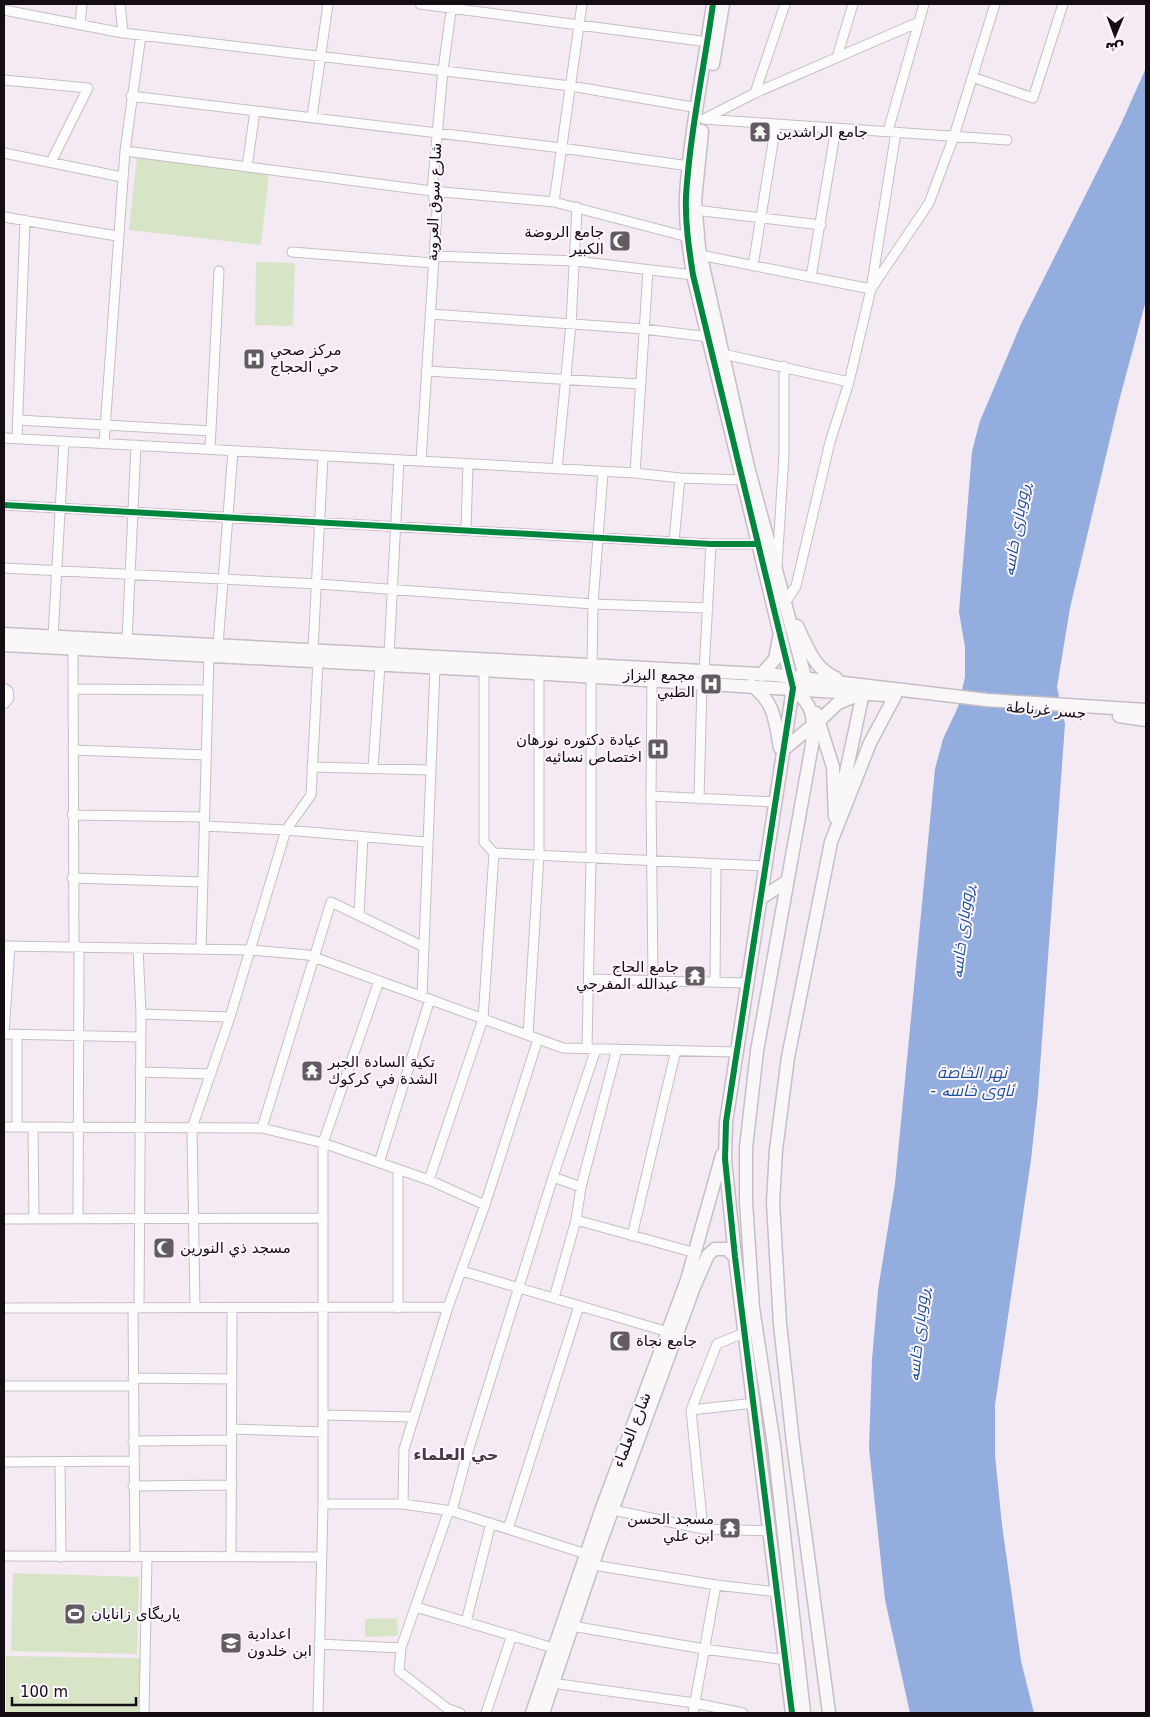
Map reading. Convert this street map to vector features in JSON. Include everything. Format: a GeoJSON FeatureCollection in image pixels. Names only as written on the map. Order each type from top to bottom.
{"type":"FeatureCollection","features":[{"type":"Feature","properties":{"kind":"street"},"geometry":{"type":"LineString","coordinates":[[80,25],[82,4]]}},
{"type":"Feature","properties":{"kind":"street"},"geometry":{"type":"LineString","coordinates":[[120,4],[122,33]]}},
{"type":"Feature","properties":{"kind":"street"},"geometry":{"type":"LineString","coordinates":[[312,118],[328,4]]}},
{"type":"Feature","properties":{"kind":"street"},"geometry":{"type":"LineString","coordinates":[[420,4],[452,6],[579,26],[708,42]]}},
{"type":"Feature","properties":{"kind":"street"},"geometry":{"type":"LineString","coordinates":[[554,202],[582,4]]}},
{"type":"Feature","properties":{"kind":"street"},"geometry":{"type":"LineString","coordinates":[[713,4],[701,113],[695,210],[700,256],[748,467],[806,683],[835,779],[836,809],[831,842]]}},
{"type":"Feature","properties":{"kind":"street"},"geometry":{"type":"LineString","coordinates":[[724,4],[689,166],[686,197],[688,237],[693,276],[709,337],[741,480],[793,682],[809,705],[818,724],[786,882],[757,1051],[746,1148],[748,1309],[746,1332],[792,1713]]}},
{"type":"Feature","properties":{"kind":"street"},"geometry":{"type":"LineString","coordinates":[[756,93],[785,4]]}},
{"type":"Feature","properties":{"kind":"street"},"geometry":{"type":"LineString","coordinates":[[837,57],[853,4]]}},
{"type":"Feature","properties":{"kind":"street"},"geometry":{"type":"LineString","coordinates":[[785,603],[796,586],[830,442],[849,382],[870,289],[892,132],[924,4]]}},
{"type":"Feature","properties":{"kind":"street"},"geometry":{"type":"LineString","coordinates":[[870,289],[929,203],[954,136],[995,4]]}},
{"type":"Feature","properties":{"kind":"street"},"geometry":{"type":"LineString","coordinates":[[972,77],[1033,98],[1063,4]]}},
{"type":"Feature","properties":{"kind":"street","name":"شارع سوق العروبة"},"geometry":{"type":"LineString","coordinates":[[421,461],[437,210],[432,191],[443,70],[452,6]]}},
{"type":"Feature","properties":{"kind":"street"},"geometry":{"type":"LineString","coordinates":[[4,10],[141,36],[571,86],[701,113],[776,124],[1007,140]]}},
{"type":"Feature","properties":{"kind":"street"},"geometry":{"type":"LineString","coordinates":[[701,113],[756,93],[919,22]]}},
{"type":"Feature","properties":{"kind":"street"},"geometry":{"type":"LineString","coordinates":[[104,443],[122,177],[131,96],[141,36]]}},
{"type":"Feature","properties":{"kind":"street"},"geometry":{"type":"LineString","coordinates":[[4,80],[88,88],[52,162]]}},
{"type":"Feature","properties":{"kind":"street"},"geometry":{"type":"LineString","coordinates":[[131,96],[562,148],[689,166]]}},
{"type":"Feature","properties":{"kind":"street"},"geometry":{"type":"LineString","coordinates":[[247,168],[256,111]]}},
{"type":"Feature","properties":{"kind":"street"},"geometry":{"type":"LineString","coordinates":[[753,266],[759,217],[776,124]]}},
{"type":"Feature","properties":{"kind":"street"},"geometry":{"type":"LineString","coordinates":[[811,277],[836,128]]}},
{"type":"Feature","properties":{"kind":"street"},"geometry":{"type":"LineString","coordinates":[[125,150],[247,168],[432,191],[554,202],[688,237]]}},
{"type":"Feature","properties":{"kind":"street"},"geometry":{"type":"LineString","coordinates":[[4,153],[122,177]]}},
{"type":"Feature","properties":{"kind":"street"},"geometry":{"type":"LineString","coordinates":[[557,469],[576,261],[577,207]]}},
{"type":"Feature","properties":{"kind":"street"},"geometry":{"type":"LineString","coordinates":[[695,210],[821,225]]}},
{"type":"Feature","properties":{"kind":"street"},"geometry":{"type":"LineString","coordinates":[[4,217],[117,236]]}},
{"type":"Feature","properties":{"kind":"street"},"geometry":{"type":"LineString","coordinates":[[17,438],[25,220]]}},
{"type":"Feature","properties":{"kind":"street"},"geometry":{"type":"LineString","coordinates":[[292,252],[433,259],[576,261],[693,276]]}},
{"type":"Feature","properties":{"kind":"street"},"geometry":{"type":"LineString","coordinates":[[700,256],[870,289]]}},
{"type":"Feature","properties":{"kind":"street"},"geometry":{"type":"LineString","coordinates":[[635,473],[648,270]]}},
{"type":"Feature","properties":{"kind":"street"},"geometry":{"type":"LineString","coordinates":[[210,449],[219,271]]}},
{"type":"Feature","properties":{"kind":"street"},"geometry":{"type":"LineString","coordinates":[[430,314],[644,329],[709,337]]}},
{"type":"Feature","properties":{"kind":"street"},"geometry":{"type":"LineString","coordinates":[[723,354],[784,366],[849,382]]}},
{"type":"Feature","properties":{"kind":"street"},"geometry":{"type":"LineString","coordinates":[[777,576],[784,455],[784,366]]}},
{"type":"Feature","properties":{"kind":"street"},"geometry":{"type":"LineString","coordinates":[[426,371],[640,384]]}},
{"type":"Feature","properties":{"kind":"street"},"geometry":{"type":"LineString","coordinates":[[18,420],[211,431]]}},
{"type":"Feature","properties":{"kind":"street"},"geometry":{"type":"LineString","coordinates":[[4,438],[741,480]]}},
{"type":"Feature","properties":{"kind":"street"},"geometry":{"type":"LineString","coordinates":[[53,637],[55,572],[64,441]]}},
{"type":"Feature","properties":{"kind":"street"},"geometry":{"type":"LineString","coordinates":[[127,641],[136,445]]}},
{"type":"Feature","properties":{"kind":"street"},"geometry":{"type":"LineString","coordinates":[[218,645],[233,451]]}},
{"type":"Feature","properties":{"kind":"street"},"geometry":{"type":"LineString","coordinates":[[195,1307],[192,1128],[230,1017],[286,830],[311,795],[323,456]]}},
{"type":"Feature","properties":{"kind":"street"},"geometry":{"type":"LineString","coordinates":[[373,768],[392,590],[399,460]]}},
{"type":"Feature","properties":{"kind":"street"},"geometry":{"type":"LineString","coordinates":[[466,530],[468,464]]}},
{"type":"Feature","properties":{"kind":"street"},"geometry":{"type":"LineString","coordinates":[[460,1713],[448,1710],[399,1671],[401,1648],[451,1511],[592,1048],[589,979],[593,604],[603,472]]}},
{"type":"Feature","properties":{"kind":"street"},"geometry":{"type":"LineString","coordinates":[[674,541],[680,478]]}},
{"type":"Feature","properties":{"kind":"street"},"geometry":{"type":"LineString","coordinates":[[4,505],[134,514],[320,522],[711,544],[758,544]]}},
{"type":"Feature","properties":{"kind":"street"},"geometry":{"type":"LineString","coordinates":[[700,799],[703,677],[711,544]]}},
{"type":"Feature","properties":{"kind":"street"},"geometry":{"type":"LineString","coordinates":[[4,568],[318,584],[593,604],[708,608]]}},
{"type":"Feature","properties":{"kind":"street"},"geometry":{"type":"LineString","coordinates":[[785,603],[817,665],[830,675],[848,682]]}},
{"type":"Feature","properties":{"kind":"street"},"geometry":{"type":"LineString","coordinates":[[761,675],[771,665],[776,655],[778,626]]}},
{"type":"Feature","properties":{"kind":"street"},"geometry":{"type":"LineString","coordinates":[[4,634],[218,645],[316,656]]}},
{"type":"Feature","properties":{"kind":"street"},"geometry":{"type":"LineString","coordinates":[[4,645],[209,655],[316,656],[703,677],[750,685],[793,682]]}},
{"type":"Feature","properties":{"kind":"street"},"geometry":{"type":"LineString","coordinates":[[74,649],[72,878],[78,1036],[78,1219]]}},
{"type":"Feature","properties":{"kind":"street"},"geometry":{"type":"LineString","coordinates":[[200,949],[209,655]]}},
{"type":"Feature","properties":{"kind":"street"},"geometry":{"type":"LineString","coordinates":[[385,660],[435,667],[539,674],[592,671],[652,681],[761,675],[863,693],[946,698]]}},
{"type":"Feature","properties":{"kind":"street"},"geometry":{"type":"LineString","coordinates":[[379,1163],[426,998],[424,947],[426,842],[435,667]]}},
{"type":"Feature","properties":{"kind":"street"},"geometry":{"type":"LineString","coordinates":[[484,670],[484,842],[494,853],[766,866]]}},
{"type":"Feature","properties":{"kind":"street"},"geometry":{"type":"LineString","coordinates":[[528,1035],[539,855],[539,674]]}},
{"type":"Feature","properties":{"kind":"street"},"geometry":{"type":"LineString","coordinates":[[652,681],[653,980]]}},
{"type":"Feature","properties":{"kind":"street"},"geometry":{"type":"LineString","coordinates":[[793,682],[737,1052],[725,1144],[736,1258],[748,1309],[774,1445],[804,1713]]}},
{"type":"Feature","properties":{"kind":"street"},"geometry":{"type":"LineString","coordinates":[[806,683],[848,682],[946,698]]}},
{"type":"Feature","properties":{"kind":"street"},"geometry":{"type":"LineString","coordinates":[[750,685],[765,697],[771,707],[782,754]]}},
{"type":"Feature","properties":{"kind":"street"},"geometry":{"type":"LineString","coordinates":[[4,688],[8,691],[9,698],[4,704]]}},
{"type":"Feature","properties":{"kind":"street"},"geometry":{"type":"LineString","coordinates":[[73,689],[208,690]]}},
{"type":"Feature","properties":{"kind":"street"},"geometry":{"type":"LineString","coordinates":[[782,754],[818,724],[838,703],[863,693]]}},
{"type":"Feature","properties":{"kind":"street"},"geometry":{"type":"LineString","coordinates":[[828,1713],[793,1443],[774,1251],[773,1202],[776,1150],[788,1057],[863,693]]}},
{"type":"Feature","properties":{"kind":"street"},"geometry":{"type":"LineString","coordinates":[[831,842],[870,743],[895,696]]}},
{"type":"Feature","properties":{"kind":"street","name":"جسر غرناطة"},"geometry":{"type":"LineString","coordinates":[[946,698],[1081,710],[1146,720]]}},
{"type":"Feature","properties":{"kind":"street","name":"جسر غرناطة"},"geometry":{"type":"LineString","coordinates":[[1081,710],[1146,710]]}},
{"type":"Feature","properties":{"kind":"street"},"geometry":{"type":"LineString","coordinates":[[73,750],[206,755]]}},
{"type":"Feature","properties":{"kind":"street"},"geometry":{"type":"LineString","coordinates":[[312,767],[430,770]]}},
{"type":"Feature","properties":{"kind":"street"},"geometry":{"type":"LineString","coordinates":[[651,796],[775,802]]}},
{"type":"Feature","properties":{"kind":"street"},"geometry":{"type":"LineString","coordinates":[[72,815],[204,821],[426,842]]}},
{"type":"Feature","properties":{"kind":"street"},"geometry":{"type":"LineString","coordinates":[[359,916],[363,837]]}},
{"type":"Feature","properties":{"kind":"street"},"geometry":{"type":"LineString","coordinates":[[429,1180],[483,1019],[494,853]]}},
{"type":"Feature","properties":{"kind":"street"},"geometry":{"type":"LineString","coordinates":[[715,982],[716,864]]}},
{"type":"Feature","properties":{"kind":"street"},"geometry":{"type":"LineString","coordinates":[[72,878],[202,882]]}},
{"type":"Feature","properties":{"kind":"street"},"geometry":{"type":"LineString","coordinates":[[761,898],[786,882]]}},
{"type":"Feature","properties":{"kind":"street"},"geometry":{"type":"LineString","coordinates":[[262,1128],[331,902],[424,947]]}},
{"type":"Feature","properties":{"kind":"street"},"geometry":{"type":"LineString","coordinates":[[140,1037],[4,1034],[7,946],[251,950],[313,956],[563,1048],[737,1052]]}},
{"type":"Feature","properties":{"kind":"street"},"geometry":{"type":"LineString","coordinates":[[135,1557],[133,1382],[139,1219],[138,1127],[141,1014],[138,948]]}},
{"type":"Feature","properties":{"kind":"street"},"geometry":{"type":"LineString","coordinates":[[589,979],[748,983]]}},
{"type":"Feature","properties":{"kind":"street"},"geometry":{"type":"LineString","coordinates":[[318,1713],[323,1504],[323,1143],[379,981]]}},
{"type":"Feature","properties":{"kind":"street"},"geometry":{"type":"LineString","coordinates":[[141,1014],[230,1017]]}},
{"type":"Feature","properties":{"kind":"street"},"geometry":{"type":"LineString","coordinates":[[17,1034],[17,1127]]}},
{"type":"Feature","properties":{"kind":"street"},"geometry":{"type":"LineString","coordinates":[[403,1504],[404,1449],[448,1307],[485,1206],[538,1039]]}},
{"type":"Feature","properties":{"kind":"street"},"geometry":{"type":"LineString","coordinates":[[554,1298],[576,1220],[581,1187],[617,1049]]}},
{"type":"Feature","properties":{"kind":"street"},"geometry":{"type":"LineString","coordinates":[[632,1236],[676,1050]]}},
{"type":"Feature","properties":{"kind":"street"},"geometry":{"type":"LineString","coordinates":[[140,1072],[211,1074]]}},
{"type":"Feature","properties":{"kind":"street"},"geometry":{"type":"LineString","coordinates":[[4,1127],[262,1128],[323,1143],[398,1169],[429,1180],[485,1206]]}},
{"type":"Feature","properties":{"kind":"street"},"geometry":{"type":"LineString","coordinates":[[33,1127],[34,1219]]}},
{"type":"Feature","properties":{"kind":"street","name":"شارع العلماء"},"geometry":{"type":"LineString","coordinates":[[532,1713],[553,1648],[589,1560],[696,1253],[725,1144]]}},
{"type":"Feature","properties":{"kind":"street"},"geometry":{"type":"LineString","coordinates":[[398,1169],[398,1308]]}},
{"type":"Feature","properties":{"kind":"street"},"geometry":{"type":"LineString","coordinates":[[553,1178],[581,1187]]}},
{"type":"Feature","properties":{"kind":"street"},"geometry":{"type":"LineString","coordinates":[[4,1219],[323,1218]]}},
{"type":"Feature","properties":{"kind":"street"},"geometry":{"type":"LineString","coordinates":[[576,1220],[696,1253]]}},
{"type":"Feature","properties":{"kind":"street","name":"شارع العلماء"},"geometry":{"type":"LineString","coordinates":[[542,1713],[572,1626],[589,1560],[613,1510],[706,1259],[714,1249],[723,1248],[736,1258]]}},
{"type":"Feature","properties":{"kind":"street"},"geometry":{"type":"LineString","coordinates":[[462,1270],[668,1332]]}},
{"type":"Feature","properties":{"kind":"street"},"geometry":{"type":"LineString","coordinates":[[508,1529],[579,1306]]}},
{"type":"Feature","properties":{"kind":"street"},"geometry":{"type":"LineString","coordinates":[[4,1308],[195,1307],[323,1309],[448,1307]]}},
{"type":"Feature","properties":{"kind":"street"},"geometry":{"type":"LineString","coordinates":[[232,1308],[232,1557]]}},
{"type":"Feature","properties":{"kind":"street"},"geometry":{"type":"LineString","coordinates":[[703,1529],[690,1410],[717,1344],[746,1332]]}},
{"type":"Feature","properties":{"kind":"street"},"geometry":{"type":"LineString","coordinates":[[4,1386],[232,1379]]}},
{"type":"Feature","properties":{"kind":"street"},"geometry":{"type":"LineString","coordinates":[[690,1410],[755,1403]]}},
{"type":"Feature","properties":{"kind":"street"},"geometry":{"type":"LineString","coordinates":[[323,1415],[414,1417]]}},
{"type":"Feature","properties":{"kind":"street"},"geometry":{"type":"LineString","coordinates":[[232,1429],[323,1432]]}},
{"type":"Feature","properties":{"kind":"street"},"geometry":{"type":"LineString","coordinates":[[133,1441],[232,1440]]}},
{"type":"Feature","properties":{"kind":"street"},"geometry":{"type":"LineString","coordinates":[[774,1445],[793,1443]]}},
{"type":"Feature","properties":{"kind":"street"},"geometry":{"type":"LineString","coordinates":[[4,1462],[133,1461]]}},
{"type":"Feature","properties":{"kind":"street"},"geometry":{"type":"LineString","coordinates":[[60,1462],[61,1556]]}},
{"type":"Feature","properties":{"kind":"street"},"geometry":{"type":"LineString","coordinates":[[133,1486],[232,1486]]}},
{"type":"Feature","properties":{"kind":"street"},"geometry":{"type":"LineString","coordinates":[[323,1504],[403,1504],[451,1511],[508,1529],[589,1560],[716,1585],[777,1592]]}},
{"type":"Feature","properties":{"kind":"street"},"geometry":{"type":"LineString","coordinates":[[613,1510],[703,1529],[769,1531]]}},
{"type":"Feature","properties":{"kind":"street"},"geometry":{"type":"LineString","coordinates":[[466,1622],[491,1523]]}},
{"type":"Feature","properties":{"kind":"street"},"geometry":{"type":"LineString","coordinates":[[4,1556],[321,1557]]}},
{"type":"Feature","properties":{"kind":"street"},"geometry":{"type":"LineString","coordinates":[[144,1713],[147,1557]]}},
{"type":"Feature","properties":{"kind":"street"},"geometry":{"type":"LineString","coordinates":[[692,1713],[716,1585]]}},
{"type":"Feature","properties":{"kind":"street"},"geometry":{"type":"LineString","coordinates":[[416,1607],[553,1648]]}},
{"type":"Feature","properties":{"kind":"street"},"geometry":{"type":"LineString","coordinates":[[572,1626],[704,1649],[786,1660]]}},
{"type":"Feature","properties":{"kind":"street"},"geometry":{"type":"LineString","coordinates":[[486,1713],[512,1635]]}},
{"type":"Feature","properties":{"kind":"street"},"geometry":{"type":"LineString","coordinates":[[319,1644],[401,1648]]}},
{"type":"Feature","properties":{"kind":"street"},"geometry":{"type":"LineString","coordinates":[[552,1683],[694,1703],[743,1713]]}},
{"type":"Feature","properties":{"kind":"green space"},"geometry":{"type":"Polygon","coordinates":[[[137,157],[269,173],[261,245],[129,230],[137,157]]]}},
{"type":"Feature","properties":{"kind":"green space"},"geometry":{"type":"Polygon","coordinates":[[[256,262],[295,263],[293,326],[255,325],[256,262]]]}},
{"type":"Feature","properties":{"kind":"green space","name":"یاریگای زانایان"},"geometry":{"type":"Polygon","coordinates":[[[13,1573],[139,1577],[137,1654],[11,1651],[13,1573]]]}},
{"type":"Feature","properties":{"kind":"green space"},"geometry":{"type":"Polygon","coordinates":[[[397,1618],[398,1636],[365,1637],[365,1619],[397,1618]]]}},
{"type":"Feature","properties":{"kind":"green space"},"geometry":{"type":"Polygon","coordinates":[[[6,1656],[140,1658],[139,1713],[6,1713],[6,1656]]]}},
{"type":"Feature","properties":{"kind":"water","name":"نهر الخاصة - ئاوی خاسە"},"geometry":{"type":"Polygon","coordinates":[[[1146,68],[1146,300],[1118,405],[1070,608],[1057,687],[1065,724],[1038,1095],[1031,1160],[995,1405],[995,1455],[1002,1525],[1021,1661],[1034,1713],[910,1713],[885,1600],[869,1448],[872,1360],[878,1290],[895,1184],[935,769],[943,739],[958,707],[965,677],[965,647],[959,612],[972,451],[980,421],[1021,324],[1120,126],[1146,68]]]}},
{"type":"Feature","properties":{"kind":"cycle path"},"geometry":{"type":"LineString","coordinates":[[713,4],[688,172],[686,206],[689,246],[693,275],[793,688],[726,1122],[725,1159],[735,1257],[792,1713]]}},
{"type":"Feature","properties":{"kind":"cycle path"},"geometry":{"type":"LineString","coordinates":[[4,505],[711,544],[758,544]]}},
{"type":"Feature","properties":{"kind":"place","name":"جامع الراشدين"},"geometry":{"type":"Point","coordinates":[760,132]}},
{"type":"Feature","properties":{"kind":"place","name":"جامع الروضة الكبير"},"geometry":{"type":"Point","coordinates":[620,241]}},
{"type":"Feature","properties":{"kind":"place","name":"مركز صحي حي الحجاج"},"geometry":{"type":"Point","coordinates":[254,359]}},
{"type":"Feature","properties":{"kind":"place","name":"مجمع البزاز الطبي"},"geometry":{"type":"Point","coordinates":[711,684]}},
{"type":"Feature","properties":{"kind":"place","name":"عيادة دكتوره نورهان اختصاص نسائيه"},"geometry":{"type":"Point","coordinates":[658,749]}},
{"type":"Feature","properties":{"kind":"place","name":"جامع الحاج عبدالله المفرجي"},"geometry":{"type":"Point","coordinates":[695,976]}},
{"type":"Feature","properties":{"kind":"place","name":"تكية السادة الجبر الشدة في كركوك"},"geometry":{"type":"Point","coordinates":[312,1071]}},
{"type":"Feature","properties":{"kind":"place","name":"مسجد ذي النورين"},"geometry":{"type":"Point","coordinates":[164,1248]}},
{"type":"Feature","properties":{"kind":"place","name":"جامع نجاة"},"geometry":{"type":"Point","coordinates":[620,1341]}},
{"type":"Feature","properties":{"kind":"place","name":"مسجد الحسن ابن علي"},"geometry":{"type":"Point","coordinates":[730,1528]}},
{"type":"Feature","properties":{"kind":"place","name":"یاریگای زانایان"},"geometry":{"type":"Point","coordinates":[75,1614]}},
{"type":"Feature","properties":{"kind":"place","name":"اعدادية ابن خلدون"},"geometry":{"type":"Point","coordinates":[231,1643]}},
{"type":"Feature","properties":{"kind":"district","name":"حي العلماء"},"geometry":{"type":"Point","coordinates":[456,1454]}},
{"type":"Feature","properties":{"kind":"water label","name":"ڕووباری خاسە"},"geometry":{"type":"Point","coordinates":[1016,529]}},
{"type":"Feature","properties":{"kind":"water label","name":"ڕووباری خاسە"},"geometry":{"type":"Point","coordinates":[962,931]}},
{"type":"Feature","properties":{"kind":"water label","name":"ڕووباری خاسە"},"geometry":{"type":"Point","coordinates":[918,1334]}}]}
